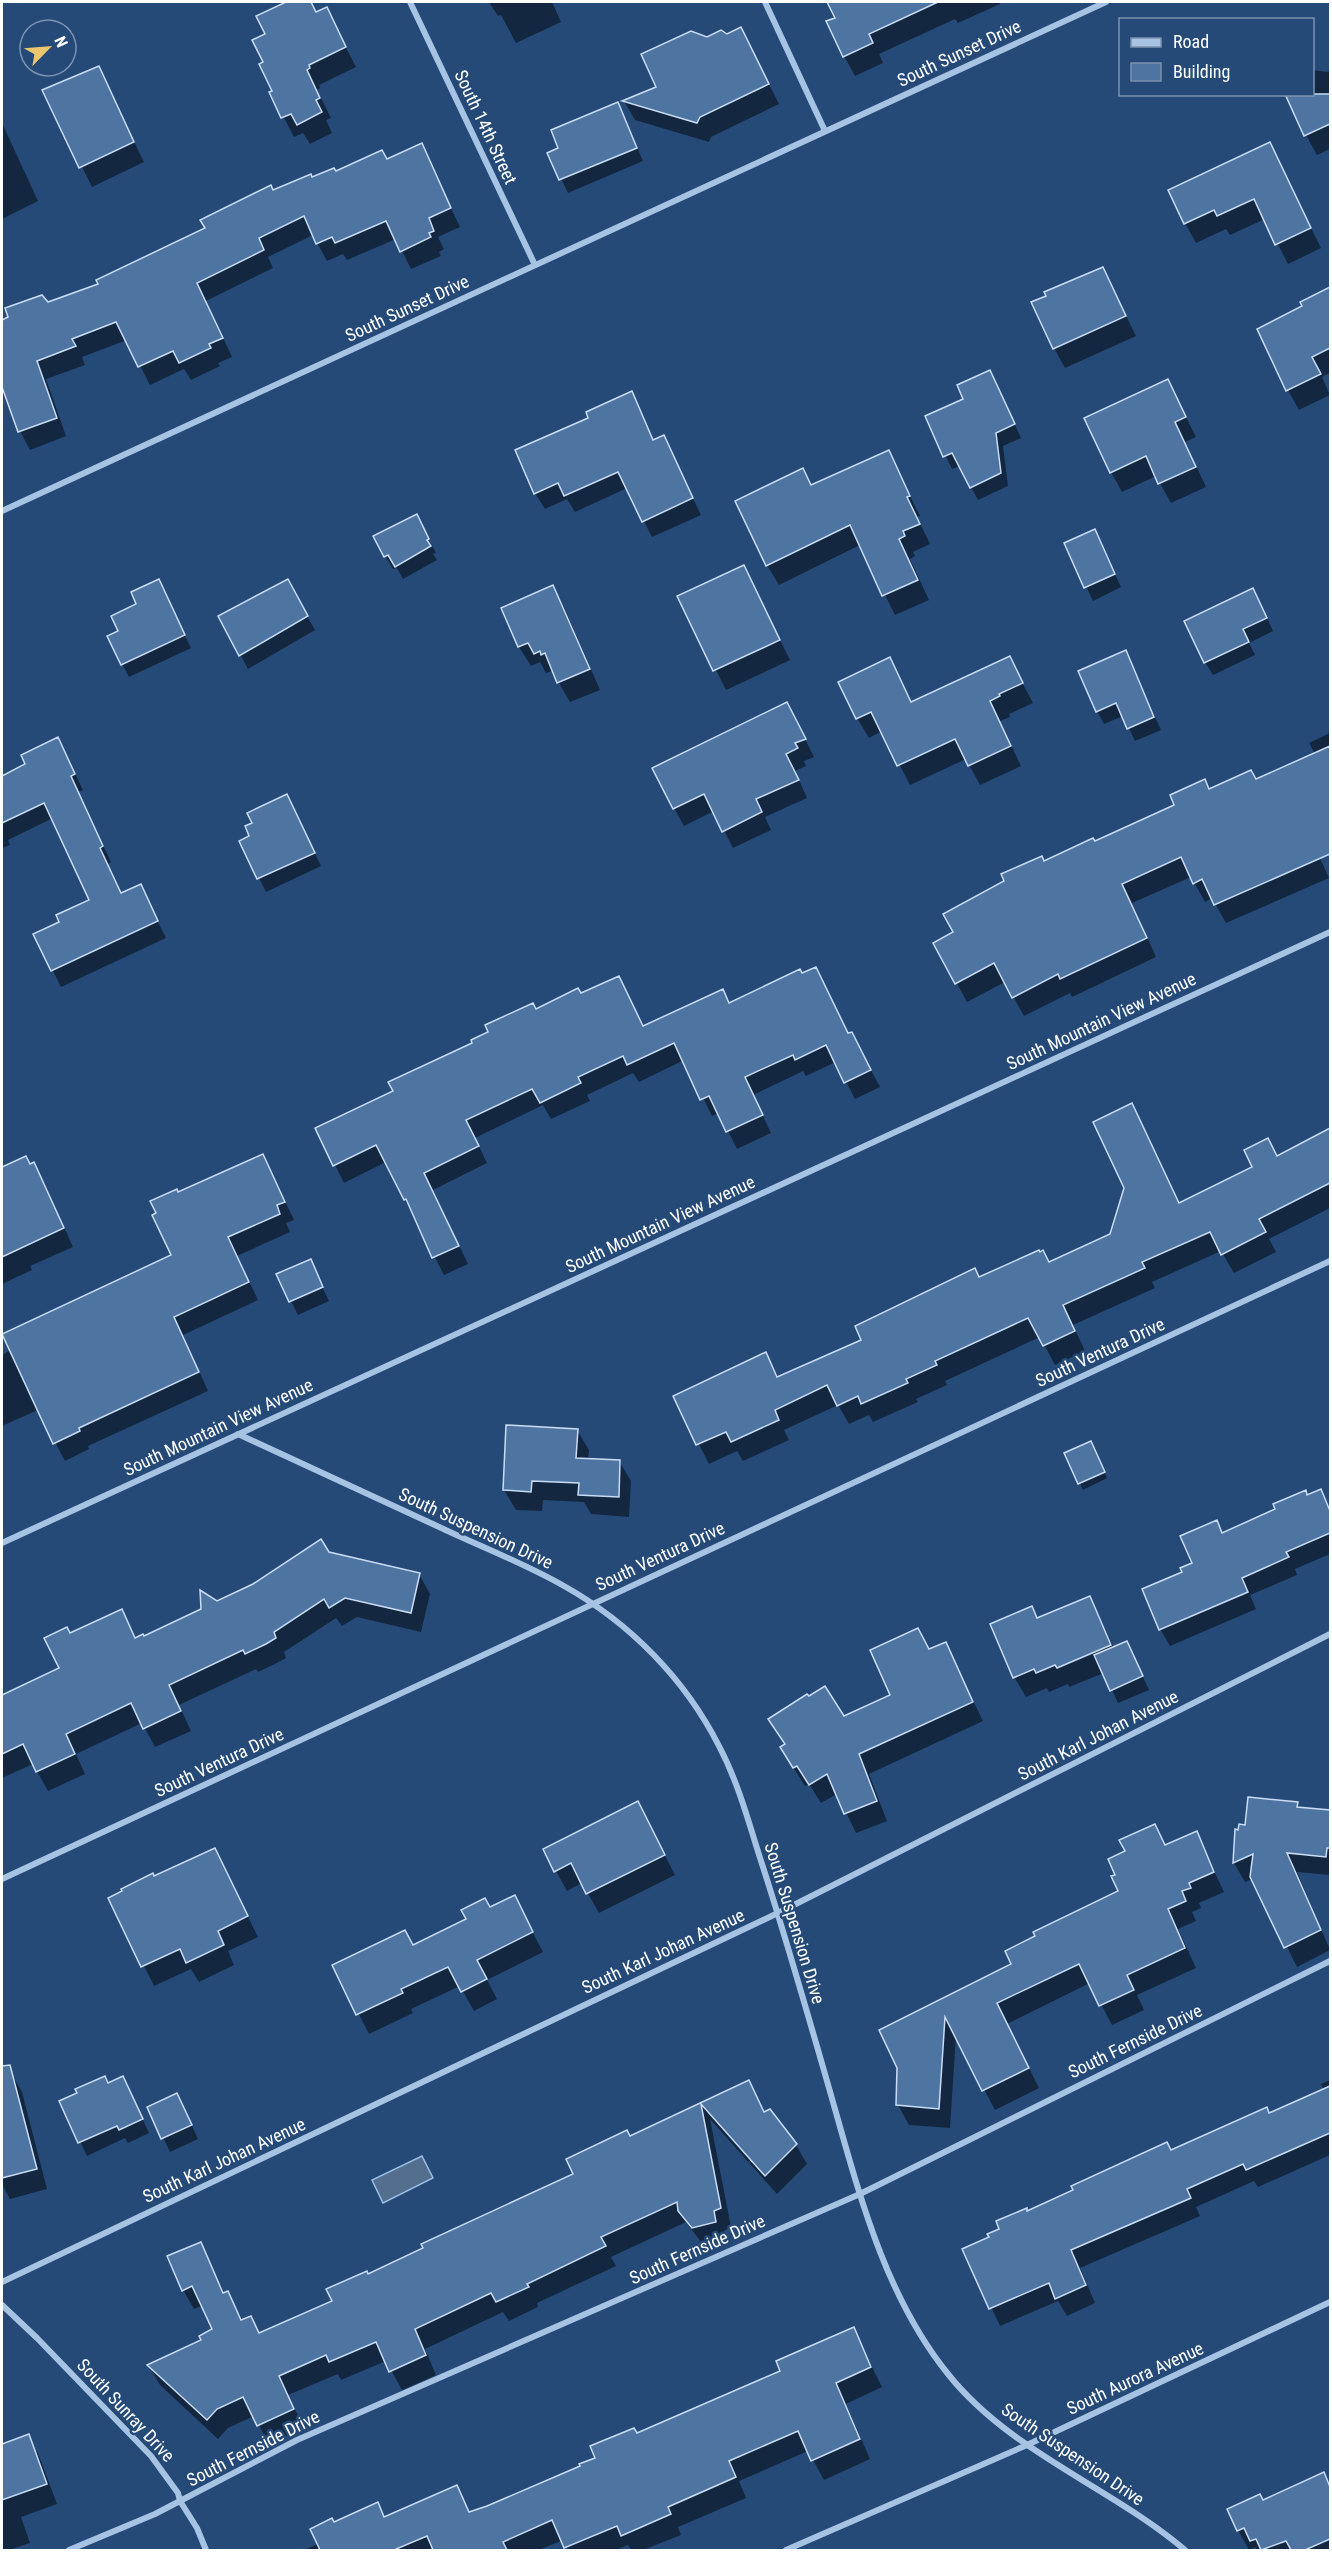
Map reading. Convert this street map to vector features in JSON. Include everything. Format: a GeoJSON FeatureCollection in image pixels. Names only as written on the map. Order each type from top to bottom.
{"type":"FeatureCollection","features":[{"type":"Feature","properties":{"kind":"street","name":"South 14th Street"},"geometry":{"type":"LineString","coordinates":[[410,2],[535,265]]}},
{"type":"Feature","properties":{"kind":"street"},"geometry":{"type":"LineString","coordinates":[[765,2],[825,131]]}},
{"type":"Feature","properties":{"kind":"street","name":"South Sunset Drive"},"geometry":{"type":"LineString","coordinates":[[2,512],[1107,2]]}},
{"type":"Feature","properties":{"kind":"street","name":"South Mountain View Avenue"},"geometry":{"type":"LineString","coordinates":[[2,1544],[1330,932]]}},
{"type":"Feature","properties":{"kind":"street","name":"South Ventura Drive"},"geometry":{"type":"LineString","coordinates":[[2,1879],[1330,1261]]}},
{"type":"Feature","properties":{"kind":"street","name":"South Suspension Drive"},"geometry":{"type":"LineString","coordinates":[[238,1434],[561,1584],[594,1604],[649,1649],[685,1691],[718,1743],[736,1780],[778,1913],[860,2194],[893,2284],[918,2333],[949,2377],[980,2408],[1028,2445],[1138,2516],[1185,2550]]}},
{"type":"Feature","properties":{"kind":"street","name":"South Karl Johan Avenue"},"geometry":{"type":"LineString","coordinates":[[2,2282],[778,1913],[1330,1634]]}},
{"type":"Feature","properties":{"kind":"street","name":"South Fernside Drive"},"geometry":{"type":"LineString","coordinates":[[69,2550],[180,2501],[297,2440],[860,2194],[1330,1961]]}},
{"type":"Feature","properties":{"kind":"street","name":"South Aurora Avenue"},"geometry":{"type":"LineString","coordinates":[[786,2550],[1028,2445],[1330,2302]]}},
{"type":"Feature","properties":{"kind":"street","name":"South Sunray Drive"},"geometry":{"type":"LineString","coordinates":[[2,2305],[37,2338],[150,2456],[178,2493],[206,2550]]}},
{"type":"Feature","properties":{"kind":"water"},"geometry":{"type":"Polygon","coordinates":[[[422,2156],[433,2178],[383,2203],[372,2180],[422,2156]]]}},
{"type":"Feature","properties":{"kind":"building"},"geometry":{"type":"Polygon","coordinates":[[[286,2],[311,2],[316,12],[327,7],[346,47],[309,65],[310,68],[307,70],[320,98],[316,100],[322,112],[297,125],[291,114],[281,118],[269,92],[272,91],[259,64],[263,62],[252,40],[265,34],[256,16],[286,2]]]}},
{"type":"Feature","properties":{"kind":"building"},"geometry":{"type":"Polygon","coordinates":[[[827,2],[938,2],[869,34],[873,43],[843,57],[826,21],[835,18],[827,2]]]}},
{"type":"Feature","properties":{"kind":"building"},"geometry":{"type":"Polygon","coordinates":[[[741,27],[769,84],[700,117],[697,123],[622,101],[656,87],[641,54],[691,31],[707,37],[721,30],[727,34],[741,27]]]}},
{"type":"Feature","properties":{"kind":"building"},"geometry":{"type":"Polygon","coordinates":[[[99,66],[134,142],[79,168],[42,90],[70,78],[78,78],[78,75],[99,66]]]}},
{"type":"Feature","properties":{"kind":"building"},"geometry":{"type":"Polygon","coordinates":[[[1330,94],[1330,124],[1304,136],[1286,96],[1330,94]]]}},
{"type":"Feature","properties":{"kind":"building"},"geometry":{"type":"Polygon","coordinates":[[[618,102],[637,148],[559,180],[547,153],[558,148],[551,130],[618,102]]]}},
{"type":"Feature","properties":{"kind":"building"},"geometry":{"type":"Polygon","coordinates":[[[1270,142],[1311,228],[1275,245],[1254,199],[1217,216],[1214,210],[1184,224],[1168,190],[1270,142]]]}},
{"type":"Feature","properties":{"kind":"building"},"geometry":{"type":"Polygon","coordinates":[[[422,143],[451,208],[429,218],[434,231],[429,233],[431,237],[400,252],[386,221],[335,243],[332,237],[316,244],[304,216],[259,238],[264,250],[197,283],[223,338],[209,344],[211,348],[179,363],[173,351],[138,367],[116,322],[72,339],[76,346],[37,361],[57,418],[18,432],[2,387],[2,320],[8,317],[5,308],[42,295],[48,302],[98,284],[96,280],[205,228],[200,220],[271,185],[273,190],[311,174],[312,177],[334,168],[336,171],[382,150],[387,159],[422,143]]]}},
{"type":"Feature","properties":{"kind":"building"},"geometry":{"type":"Polygon","coordinates":[[[1103,267],[1126,316],[1053,349],[1031,302],[1046,296],[1044,292],[1103,267]]]}},
{"type":"Feature","properties":{"kind":"building"},"geometry":{"type":"Polygon","coordinates":[[[1330,287],[1330,348],[1312,357],[1321,374],[1286,391],[1257,329],[1302,306],[1300,302],[1330,287]]]}},
{"type":"Feature","properties":{"kind":"building"},"geometry":{"type":"Polygon","coordinates":[[[990,370],[1015,424],[996,433],[1001,473],[970,488],[952,453],[943,457],[925,416],[963,399],[957,385],[990,370]]]}},
{"type":"Feature","properties":{"kind":"building"},"geometry":{"type":"Polygon","coordinates":[[[1168,379],[1186,417],[1175,422],[1196,467],[1158,484],[1146,456],[1110,473],[1084,418],[1168,379]]]}},
{"type":"Feature","properties":{"kind":"building"},"geometry":{"type":"Polygon","coordinates":[[[632,391],[653,440],[664,435],[693,498],[642,522],[618,472],[564,496],[558,483],[534,494],[515,450],[588,418],[586,412],[632,391]]]}},
{"type":"Feature","properties":{"kind":"building"},"geometry":{"type":"Polygon","coordinates":[[[889,450],[920,524],[903,531],[905,536],[899,539],[918,580],[882,596],[850,525],[766,566],[735,501],[803,468],[811,485],[889,450]]]}},
{"type":"Feature","properties":{"kind":"building"},"geometry":{"type":"Polygon","coordinates":[[[417,514],[431,546],[395,567],[388,555],[384,557],[373,536],[417,514]]]}},
{"type":"Feature","properties":{"kind":"building"},"geometry":{"type":"Polygon","coordinates":[[[1095,529],[1115,574],[1084,588],[1064,543],[1095,529]]]}},
{"type":"Feature","properties":{"kind":"building"},"geometry":{"type":"Polygon","coordinates":[[[744,565],[780,640],[713,671],[677,596],[744,565]]]}},
{"type":"Feature","properties":{"kind":"building"},"geometry":{"type":"Polygon","coordinates":[[[159,579],[185,635],[121,665],[107,636],[118,631],[111,616],[136,604],[131,592],[159,579]]]}},
{"type":"Feature","properties":{"kind":"building"},"geometry":{"type":"Polygon","coordinates":[[[288,579],[308,616],[239,656],[218,616],[288,579]]]}},
{"type":"Feature","properties":{"kind":"building"},"geometry":{"type":"Polygon","coordinates":[[[553,585],[590,669],[557,683],[545,653],[541,655],[540,651],[534,654],[528,643],[518,647],[501,608],[553,585]]]}},
{"type":"Feature","properties":{"kind":"building"},"geometry":{"type":"Polygon","coordinates":[[[1253,588],[1267,618],[1243,629],[1249,642],[1204,663],[1184,621],[1253,588]]]}},
{"type":"Feature","properties":{"kind":"building"},"geometry":{"type":"Polygon","coordinates":[[[1126,650],[1154,717],[1127,729],[1116,703],[1096,712],[1078,671],[1126,650]]]}},
{"type":"Feature","properties":{"kind":"building"},"geometry":{"type":"Polygon","coordinates":[[[1010,656],[1023,683],[999,694],[1000,696],[990,701],[1011,746],[968,766],[955,739],[897,766],[871,712],[856,719],[838,682],[890,657],[911,702],[1010,656]]]}},
{"type":"Feature","properties":{"kind":"building"},"geometry":{"type":"Polygon","coordinates":[[[787,702],[806,739],[795,743],[798,748],[786,754],[799,780],[756,799],[762,812],[722,832],[704,794],[673,809],[652,768],[787,702]]]}},
{"type":"Feature","properties":{"kind":"building"},"geometry":{"type":"Polygon","coordinates":[[[58,737],[75,774],[71,776],[103,846],[100,848],[121,893],[141,884],[158,921],[51,971],[33,934],[59,922],[56,915],[89,900],[44,803],[2,823],[2,776],[25,764],[21,755],[58,737]]]}},
{"type":"Feature","properties":{"kind":"building"},"geometry":{"type":"Polygon","coordinates":[[[1330,746],[1330,854],[1214,905],[1202,879],[1193,884],[1181,857],[1122,884],[1147,938],[1060,979],[1058,974],[1012,998],[994,963],[955,984],[933,943],[953,932],[943,914],[1004,881],[1001,874],[1042,856],[1044,861],[1093,838],[1095,841],[1174,805],[1170,795],[1205,779],[1209,789],[1251,770],[1256,779],[1330,746]]]}},
{"type":"Feature","properties":{"kind":"building"},"geometry":{"type":"Polygon","coordinates":[[[287,794],[315,853],[257,879],[239,841],[249,836],[245,826],[252,823],[247,813],[287,794]]]}},
{"type":"Feature","properties":{"kind":"building"},"geometry":{"type":"Polygon","coordinates":[[[816,967],[848,1033],[852,1032],[871,1070],[844,1083],[826,1045],[795,1060],[793,1055],[745,1077],[763,1115],[726,1132],[709,1096],[700,1100],[674,1043],[627,1065],[623,1056],[578,1077],[581,1083],[540,1103],[532,1089],[466,1120],[479,1146],[424,1173],[459,1246],[432,1258],[406,1199],[404,1200],[376,1145],[333,1166],[315,1128],[393,1091],[388,1082],[472,1043],[471,1040],[488,1032],[485,1025],[533,1003],[536,1009],[578,988],[581,993],[619,976],[643,1026],[723,989],[729,1003],[800,969],[802,973],[816,967]]]}},
{"type":"Feature","properties":{"kind":"building"},"geometry":{"type":"Polygon","coordinates":[[[1132,1103],[1179,1203],[1252,1167],[1244,1150],[1268,1138],[1277,1156],[1330,1128],[1330,1183],[1259,1219],[1266,1232],[1221,1255],[1210,1232],[1142,1262],[1145,1268],[1063,1305],[1075,1331],[1043,1346],[1028,1318],[935,1361],[937,1365],[906,1379],[908,1383],[861,1404],[858,1396],[837,1406],[827,1385],[775,1410],[779,1420],[731,1442],[726,1432],[696,1445],[673,1396],[766,1352],[777,1377],[861,1340],[855,1326],[975,1268],[979,1277],[1039,1250],[1040,1252],[1043,1250],[1049,1262],[1110,1234],[1124,1188],[1093,1122],[1132,1103]]]}},
{"type":"Feature","properties":{"kind":"building"},"geometry":{"type":"Polygon","coordinates":[[[263,1154],[285,1202],[277,1205],[280,1214],[228,1237],[249,1282],[174,1317],[199,1372],[79,1428],[80,1431],[53,1444],[2,1334],[171,1255],[152,1215],[156,1213],[150,1201],[177,1189],[178,1192],[263,1154]]]}},
{"type":"Feature","properties":{"kind":"building"},"geometry":{"type":"Polygon","coordinates":[[[26,1156],[30,1164],[34,1162],[64,1228],[2,1257],[2,1167],[26,1156]]]}},
{"type":"Feature","properties":{"kind":"building"},"geometry":{"type":"Polygon","coordinates":[[[311,1259],[323,1287],[289,1302],[276,1274],[311,1259]]]}},
{"type":"Feature","properties":{"kind":"building"},"geometry":{"type":"Polygon","coordinates":[[[506,1425],[578,1429],[576,1458],[620,1460],[619,1497],[578,1495],[579,1483],[532,1481],[531,1492],[503,1490],[506,1425]]]}},
{"type":"Feature","properties":{"kind":"building"},"geometry":{"type":"Polygon","coordinates":[[[1091,1441],[1105,1472],[1078,1484],[1064,1453],[1091,1441]]]}},
{"type":"Feature","properties":{"kind":"building"},"geometry":{"type":"Polygon","coordinates":[[[1321,1489],[1330,1511],[1330,1533],[1286,1552],[1289,1557],[1242,1578],[1248,1592],[1159,1630],[1142,1589],[1182,1572],[1180,1568],[1192,1563],[1180,1536],[1217,1520],[1222,1533],[1275,1509],[1273,1504],[1306,1490],[1307,1495],[1321,1489]]]}},
{"type":"Feature","properties":{"kind":"building"},"geometry":{"type":"Polygon","coordinates":[[[321,1539],[329,1552],[420,1573],[411,1613],[345,1598],[329,1608],[324,1599],[274,1632],[276,1638],[266,1644],[245,1654],[243,1650],[169,1685],[181,1711],[143,1729],[131,1703],[66,1734],[75,1754],[36,1772],[23,1744],[2,1754],[2,1695],[59,1668],[44,1638],[67,1627],[70,1633],[122,1609],[135,1638],[143,1634],[144,1636],[201,1609],[200,1590],[217,1601],[253,1584],[321,1539]]]}},
{"type":"Feature","properties":{"kind":"building"},"geometry":{"type":"Polygon","coordinates":[[[1090,1596],[1111,1645],[1057,1668],[1055,1665],[1036,1673],[1034,1669],[1013,1678],[990,1624],[1032,1606],[1037,1618],[1090,1596]]]}},
{"type":"Feature","properties":{"kind":"building"},"geometry":{"type":"Polygon","coordinates":[[[918,1628],[929,1649],[946,1642],[973,1702],[859,1754],[877,1801],[844,1814],[827,1774],[809,1785],[797,1766],[793,1768],[780,1747],[785,1744],[768,1719],[807,1694],[809,1696],[825,1686],[844,1716],[890,1695],[870,1650],[918,1628]]]}},
{"type":"Feature","properties":{"kind":"building"},"geometry":{"type":"Polygon","coordinates":[[[1127,1641],[1143,1676],[1110,1691],[1094,1655],[1127,1641]]]}},
{"type":"Feature","properties":{"kind":"building"},"geometry":{"type":"Polygon","coordinates":[[[1248,1797],[1298,1802],[1297,1807],[1330,1810],[1330,1848],[1327,1848],[1326,1857],[1287,1853],[1321,1930],[1284,1948],[1250,1877],[1253,1854],[1233,1863],[1235,1829],[1238,1830],[1239,1824],[1245,1825],[1248,1797]]]}},
{"type":"Feature","properties":{"kind":"building"},"geometry":{"type":"Polygon","coordinates":[[[638,1801],[665,1855],[586,1894],[571,1863],[554,1872],[543,1849],[638,1801]]]}},
{"type":"Feature","properties":{"kind":"building"},"geometry":{"type":"Polygon","coordinates":[[[1155,1824],[1165,1845],[1197,1831],[1214,1872],[1189,1883],[1191,1888],[1182,1891],[1186,1901],[1168,1909],[1185,1948],[1127,1975],[1134,1990],[1099,2006],[1079,1964],[997,2003],[1029,2068],[982,2091],[945,2017],[939,2109],[896,2105],[897,2068],[879,2030],[1011,1964],[1005,1951],[1035,1936],[1033,1932],[1118,1891],[1111,1876],[1115,1875],[1108,1859],[1125,1851],[1119,1840],[1155,1824]]]}},
{"type":"Feature","properties":{"kind":"building"},"geometry":{"type":"Polygon","coordinates":[[[215,1848],[248,1916],[218,1931],[224,1945],[186,1963],[180,1949],[141,1967],[108,1898],[153,1873],[154,1876],[215,1848]]]}},
{"type":"Feature","properties":{"kind":"building"},"geometry":{"type":"Polygon","coordinates":[[[515,1895],[533,1932],[477,1960],[487,1979],[461,1992],[448,1967],[401,1989],[403,1993],[356,2015],[332,1965],[405,1930],[413,1945],[466,1919],[461,1910],[485,1898],[490,1907],[515,1895]]]}},
{"type":"Feature","properties":{"kind":"building"},"geometry":{"type":"Polygon","coordinates":[[[10,2065],[37,2169],[2,2178],[2,2066],[10,2065]]]}},
{"type":"Feature","properties":{"kind":"building"},"geometry":{"type":"Polygon","coordinates":[[[105,2076],[108,2083],[123,2076],[143,2119],[119,2130],[117,2126],[78,2143],[59,2101],[77,2093],[75,2089],[105,2076]]]}},
{"type":"Feature","properties":{"kind":"building"},"geometry":{"type":"Polygon","coordinates":[[[749,2080],[764,2112],[770,2109],[797,2144],[765,2176],[701,2104],[721,2208],[714,2211],[716,2222],[692,2228],[678,2211],[677,2202],[601,2237],[606,2246],[527,2284],[529,2287],[496,2302],[491,2293],[415,2329],[426,2355],[389,2372],[376,2342],[329,2362],[326,2355],[279,2376],[294,2409],[257,2426],[243,2397],[217,2409],[207,2420],[147,2365],[201,2340],[199,2336],[212,2329],[192,2286],[182,2291],[167,2256],[201,2242],[223,2293],[228,2291],[241,2320],[251,2316],[259,2333],[332,2301],[326,2289],[367,2271],[368,2274],[423,2248],[421,2244],[573,2174],[566,2159],[627,2130],[630,2136],[749,2080]]]}},
{"type":"Feature","properties":{"kind":"building"},"geometry":{"type":"Polygon","coordinates":[[[1330,2086],[1330,2133],[1246,2170],[1243,2164],[1187,2189],[1191,2198],[1071,2250],[1086,2285],[1055,2299],[1049,2283],[989,2309],[962,2249],[989,2237],[987,2234],[999,2229],[996,2221],[1027,2208],[1027,2211],[1073,2190],[1071,2186],[1167,2142],[1171,2150],[1267,2107],[1269,2113],[1330,2086]]]}},
{"type":"Feature","properties":{"kind":"building"},"geometry":{"type":"Polygon","coordinates":[[[177,2093],[192,2125],[161,2139],[147,2107],[177,2093]]]}},
{"type":"Feature","properties":{"kind":"building"},"geometry":{"type":"Polygon","coordinates":[[[854,2327],[871,2367],[836,2383],[860,2439],[811,2461],[798,2431],[729,2461],[736,2477],[668,2507],[671,2514],[621,2536],[617,2526],[564,2548],[552,2520],[503,2542],[507,2550],[433,2550],[427,2536],[394,2550],[320,2550],[310,2529],[332,2518],[334,2522],[378,2502],[384,2517],[457,2485],[469,2512],[487,2506],[595,2458],[590,2446],[634,2428],[637,2433],[780,2371],[776,2361],[854,2327]]]}},
{"type":"Feature","properties":{"kind":"building"},"geometry":{"type":"Polygon","coordinates":[[[29,2434],[47,2484],[2,2500],[2,2444],[29,2434]]]}},
{"type":"Feature","properties":{"kind":"building"},"geometry":{"type":"Polygon","coordinates":[[[1324,2472],[1330,2487],[1330,2539],[1305,2550],[1291,2550],[1286,2541],[1261,2550],[1256,2539],[1250,2541],[1244,2528],[1237,2531],[1227,2509],[1260,2494],[1263,2500],[1324,2472]]]}}]}
